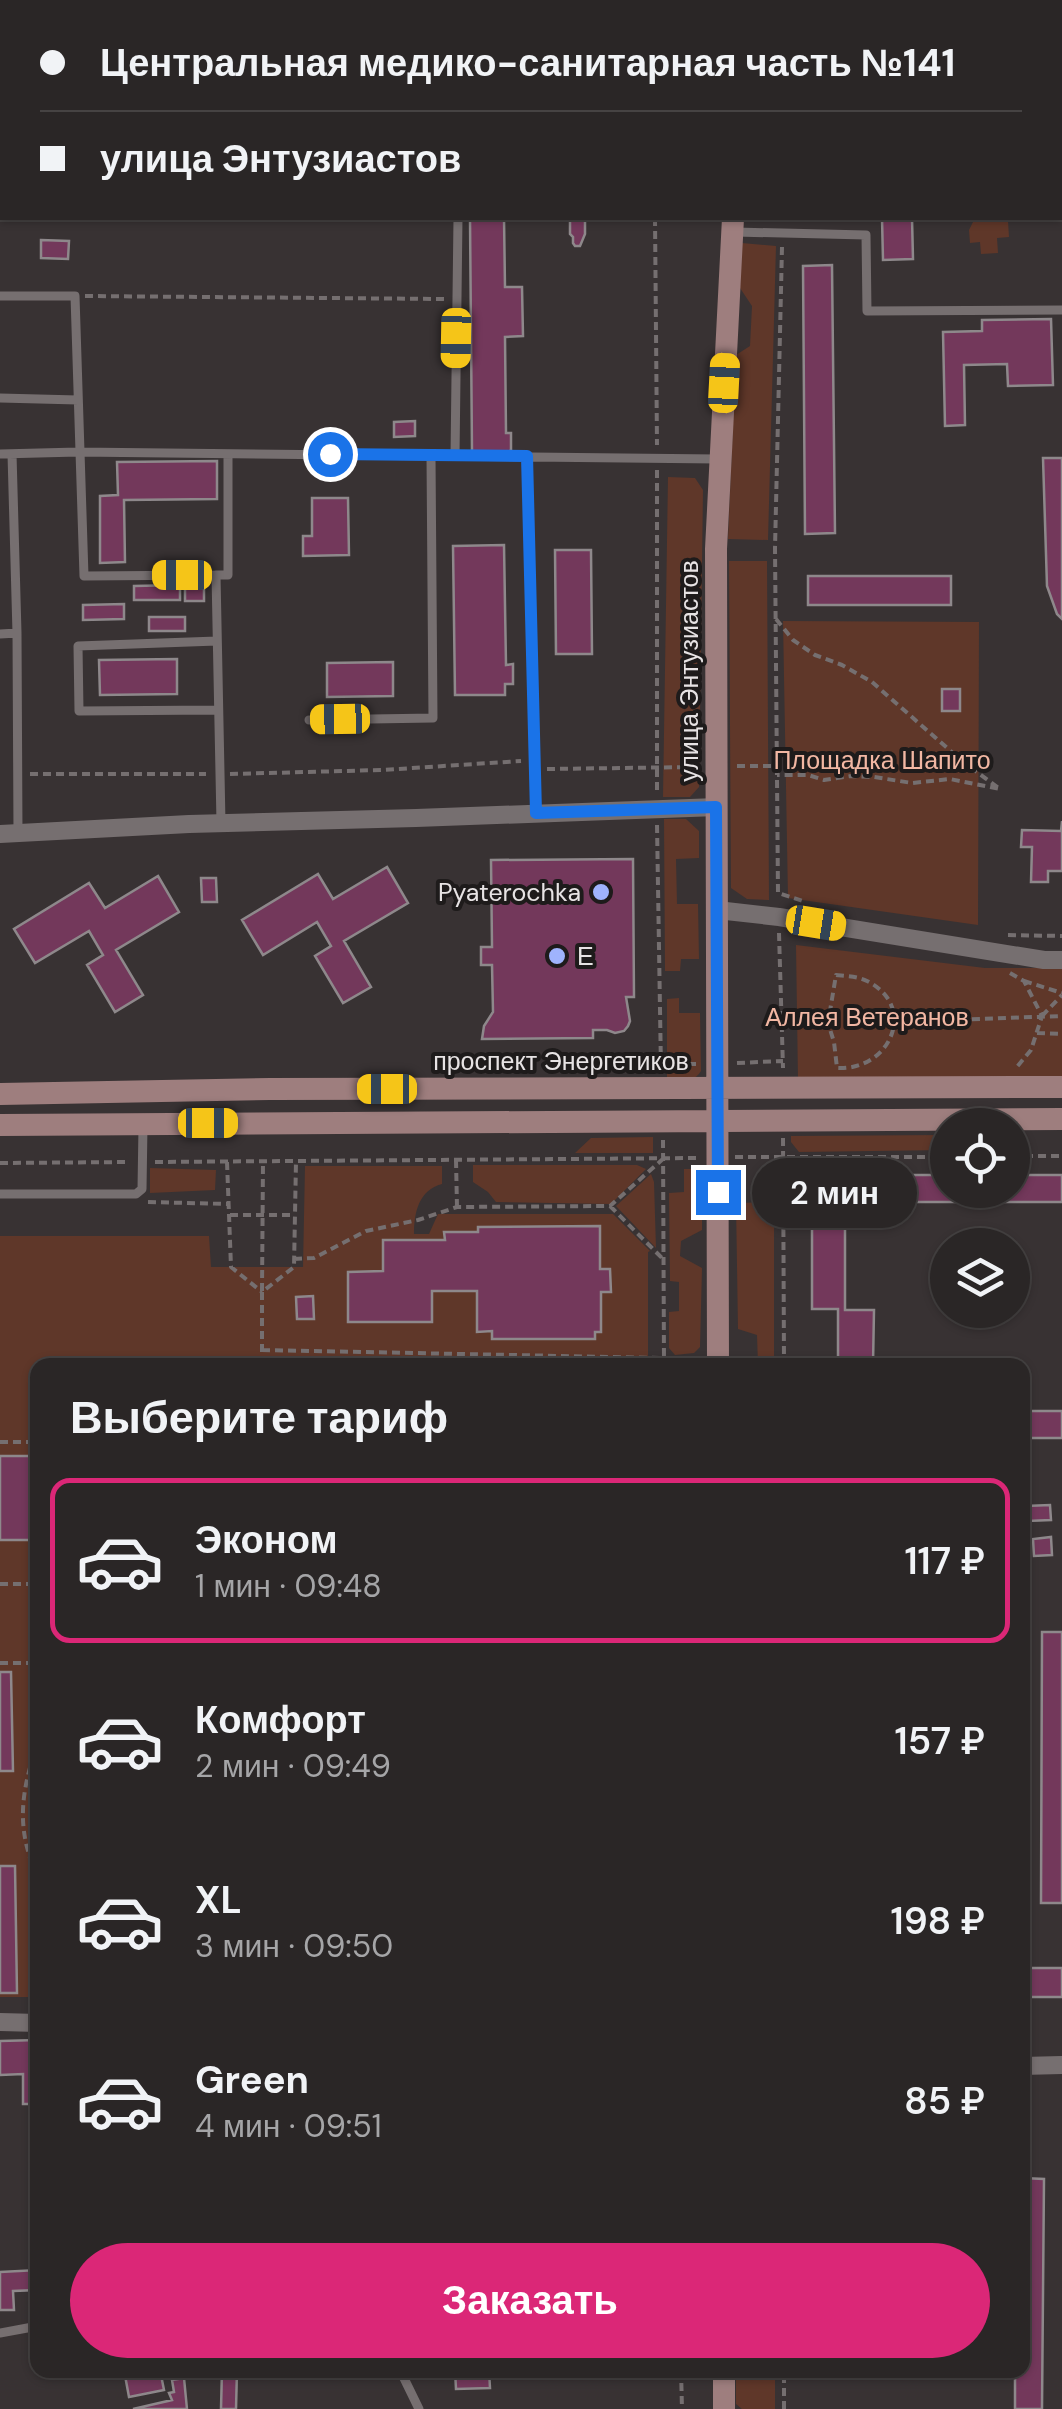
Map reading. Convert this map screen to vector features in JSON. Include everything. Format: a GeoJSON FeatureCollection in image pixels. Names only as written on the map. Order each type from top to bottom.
{"type":"FeatureCollection","features":[{"type":"Feature","properties":{"kind":"main road","name":"улица Энтузиастов"},"geometry":{"type":"LineString","coordinates":[[718,1358],[716,549],[733,224]]}},
{"type":"Feature","properties":{"kind":"main road","name":"проспект Энергетиков"},"geometry":{"type":"LineString","coordinates":[[0,1094],[270,1089],[1062,1088]]}},
{"type":"Feature","properties":{"kind":"main road"},"geometry":{"type":"LineString","coordinates":[[270,1089],[273,1122]]}},
{"type":"Feature","properties":{"kind":"main road"},"geometry":{"type":"LineString","coordinates":[[143,1092],[143,1124]]}},
{"type":"Feature","properties":{"kind":"main road"},"geometry":{"type":"LineString","coordinates":[[43,1094],[44,1125]]}},
{"type":"Feature","properties":{"kind":"main road"},"geometry":{"type":"LineString","coordinates":[[0,1125],[1062,1119]]}},
{"type":"Feature","properties":{"kind":"main road"},"geometry":{"type":"LineString","coordinates":[[724,2378],[724,2409]]}},
{"type":"Feature","properties":{"kind":"street"},"geometry":{"type":"LineString","coordinates":[[9,834],[716,807]]}},
{"type":"Feature","properties":{"kind":"street"},"geometry":{"type":"LineString","coordinates":[[716,910],[1062,960]]}},
{"type":"Feature","properties":{"kind":"street"},"geometry":{"type":"LineString","coordinates":[[0,2022],[30,2023]]}},
{"type":"Feature","properties":{"kind":"street"},"geometry":{"type":"LineString","coordinates":[[1030,2066],[1062,2066]]}},
{"type":"Feature","properties":{"kind":"lane"},"geometry":{"type":"LineString","coordinates":[[455,456],[458,220]]}},
{"type":"Feature","properties":{"kind":"lane"},"geometry":{"type":"LineString","coordinates":[[733,224],[782,232],[866,235],[867,311],[1062,310]]}},
{"type":"Feature","properties":{"kind":"lane"},"geometry":{"type":"LineString","coordinates":[[0,296],[75,296],[84,576],[228,575],[228,454]]}},
{"type":"Feature","properties":{"kind":"lane"},"geometry":{"type":"LineString","coordinates":[[0,398],[78,400]]}},
{"type":"Feature","properties":{"kind":"lane"},"geometry":{"type":"LineString","coordinates":[[0,454],[720,458]]}},
{"type":"Feature","properties":{"kind":"lane"},"geometry":{"type":"LineString","coordinates":[[9,834],[18,774],[12,454]]}},
{"type":"Feature","properties":{"kind":"lane"},"geometry":{"type":"LineString","coordinates":[[310,720],[433,718],[431,456]]}},
{"type":"Feature","properties":{"kind":"lane"},"geometry":{"type":"LineString","coordinates":[[527,456],[536,813]]}},
{"type":"Feature","properties":{"kind":"lane"},"geometry":{"type":"LineString","coordinates":[[216,575],[221,823]]}},
{"type":"Feature","properties":{"kind":"lane"},"geometry":{"type":"LineString","coordinates":[[0,634],[16,633]]}},
{"type":"Feature","properties":{"kind":"lane"},"geometry":{"type":"LineString","coordinates":[[218,641],[78,646],[79,711],[218,710]]}},
{"type":"Feature","properties":{"kind":"lane"},"geometry":{"type":"LineString","coordinates":[[0,1194],[136,1194],[142,1189],[143,1124]]}},
{"type":"Feature","properties":{"kind":"lane"},"geometry":{"type":"LineString","coordinates":[[0,2334],[30,2328]]}},
{"type":"Feature","properties":{"kind":"lane"},"geometry":{"type":"LineString","coordinates":[[404,2378],[419,2409]]}},
{"type":"Feature","properties":{"kind":"path"},"geometry":{"type":"LineString","coordinates":[[782,232],[775,548],[778,893],[815,905]]}},
{"type":"Feature","properties":{"kind":"path"},"geometry":{"type":"LineString","coordinates":[[75,296],[457,299]]}},
{"type":"Feature","properties":{"kind":"path"},"geometry":{"type":"LineString","coordinates":[[776,619],[793,640],[814,655],[872,682],[1000,789],[950,779],[912,783],[851,776],[824,780],[808,775],[777,775]]}},
{"type":"Feature","properties":{"kind":"path"},"geometry":{"type":"LineString","coordinates":[[18,774],[310,773],[536,764],[777,766]]}},
{"type":"Feature","properties":{"kind":"path"},"geometry":{"type":"LineString","coordinates":[[1002,934],[1062,936]]}},
{"type":"Feature","properties":{"kind":"path"},"geometry":{"type":"LineString","coordinates":[[988,1088],[1032,1050],[1042,1016],[1062,994],[998,968]]}},
{"type":"Feature","properties":{"kind":"path"},"geometry":{"type":"LineString","coordinates":[[836,975],[870,982],[890,1004],[894,1022],[892,1037],[882,1052],[871,1062],[847,1068],[837,1068],[828,1023],[836,975]]}},
{"type":"Feature","properties":{"kind":"path"},"geometry":{"type":"LineString","coordinates":[[1024,980],[1042,1016]]}},
{"type":"Feature","properties":{"kind":"path"},"geometry":{"type":"LineString","coordinates":[[894,1022],[1062,1016]]}},
{"type":"Feature","properties":{"kind":"path"},"geometry":{"type":"LineString","coordinates":[[782,1020],[828,1023]]}},
{"type":"Feature","properties":{"kind":"path"},"geometry":{"type":"LineString","coordinates":[[1037,1034],[1062,1034]]}},
{"type":"Feature","properties":{"kind":"path"},"geometry":{"type":"LineString","coordinates":[[1030,1156],[1062,1156]]}},
{"type":"Feature","properties":{"kind":"path"},"geometry":{"type":"LineString","coordinates":[[0,1163],[930,1157]]}},
{"type":"Feature","properties":{"kind":"path"},"geometry":{"type":"LineString","coordinates":[[294,1260],[314,1258],[366,1231],[457,1208],[610,1206],[664,1158]]}},
{"type":"Feature","properties":{"kind":"path"},"geometry":{"type":"LineString","coordinates":[[456,1160],[457,1208]]}},
{"type":"Feature","properties":{"kind":"path"},"geometry":{"type":"LineString","coordinates":[[262,1161],[262,1358]]}},
{"type":"Feature","properties":{"kind":"path"},"geometry":{"type":"LineString","coordinates":[[262,1292],[294,1267],[296,1161]]}},
{"type":"Feature","properties":{"kind":"path"},"geometry":{"type":"LineString","coordinates":[[227,1162],[230,1267],[262,1292]]}},
{"type":"Feature","properties":{"kind":"path"},"geometry":{"type":"LineString","coordinates":[[136,1194],[149,1203],[228,1204]]}},
{"type":"Feature","properties":{"kind":"path"},"geometry":{"type":"LineString","coordinates":[[610,1206],[664,1260]]}},
{"type":"Feature","properties":{"kind":"path"},"geometry":{"type":"LineString","coordinates":[[229,1214],[295,1214]]}},
{"type":"Feature","properties":{"kind":"path"},"geometry":{"type":"LineString","coordinates":[[262,1350],[664,1358]]}},
{"type":"Feature","properties":{"kind":"path"},"geometry":{"type":"LineString","coordinates":[[0,1442],[30,1442]]}},
{"type":"Feature","properties":{"kind":"path"},"geometry":{"type":"LineString","coordinates":[[0,1584],[30,1584]]}},
{"type":"Feature","properties":{"kind":"path"},"geometry":{"type":"LineString","coordinates":[[0,1663],[30,1663]]}},
{"type":"Feature","properties":{"kind":"path"},"geometry":{"type":"LineString","coordinates":[[30,1772],[22,1801],[22,1832],[30,1862]]}},
{"type":"Feature","properties":{"kind":"path"},"geometry":{"type":"LineString","coordinates":[[681,2378],[682,2409]]}},
{"type":"Feature","properties":{"kind":"path"},"geometry":{"type":"LineString","coordinates":[[784,2378],[784,2409]]}},
{"type":"Feature","properties":{"kind":"green space"},"geometry":{"type":"Polygon","coordinates":[[[974,220],[1005,220],[1009,237],[997,238],[998,253],[981,254],[980,242],[970,243],[969,230],[974,220]]]}},
{"type":"Feature","properties":{"kind":"green space"},"geometry":{"type":"Polygon","coordinates":[[[742,243],[776,246],[768,540],[728,539],[736,355],[750,346],[752,306],[740,288],[742,243]]]}},
{"type":"Feature","properties":{"kind":"green space"},"geometry":{"type":"Polygon","coordinates":[[[668,477],[695,478],[703,490],[699,787],[690,797],[663,797],[668,477]]]}},
{"type":"Feature","properties":{"kind":"green space"},"geometry":{"type":"Polygon","coordinates":[[[729,561],[767,561],[769,900],[747,899],[731,888],[729,561]]]}},
{"type":"Feature","properties":{"kind":"green space","name":"Площадка Шапито"},"geometry":{"type":"Polygon","coordinates":[[[783,621],[979,622],[978,925],[788,898],[783,621]]]}},
{"type":"Feature","properties":{"kind":"green space"},"geometry":{"type":"Polygon","coordinates":[[[664,819],[686,819],[699,831],[699,858],[676,859],[677,904],[698,904],[699,959],[681,959],[680,971],[665,971],[664,819]]]}},
{"type":"Feature","properties":{"kind":"green space","name":"Аллея Ветеранов"},"geometry":{"type":"Polygon","coordinates":[[[796,945],[985,968],[1062,968],[1062,1079],[798,1080],[796,945]]]}},
{"type":"Feature","properties":{"kind":"green space"},"geometry":{"type":"Polygon","coordinates":[[[679,998],[679,1013],[700,1013],[701,1071],[690,1080],[667,1081],[667,999],[679,998]]]}},
{"type":"Feature","properties":{"kind":"green space"},"geometry":{"type":"Polygon","coordinates":[[[930,1135],[930,1150],[799,1152],[791,1136],[930,1135]]]}},
{"type":"Feature","properties":{"kind":"green space"},"geometry":{"type":"Polygon","coordinates":[[[653,1137],[653,1153],[575,1153],[591,1138],[653,1137]]]}},
{"type":"Feature","properties":{"kind":"green space"},"geometry":{"type":"Polygon","coordinates":[[[473,1165],[637,1165],[646,1169],[611,1204],[496,1202],[473,1182],[473,1165]]]}},
{"type":"Feature","properties":{"kind":"green space"},"geometry":{"type":"Polygon","coordinates":[[[305,1166],[442,1166],[442,1184],[428,1191],[419,1203],[414,1234],[429,1234],[438,1214],[613,1214],[650,1251],[648,1358],[30,1358],[30,1997],[0,1997],[0,1236],[209,1236],[211,1267],[303,1267],[305,1166]]]}},
{"type":"Feature","properties":{"kind":"green space"},"geometry":{"type":"Polygon","coordinates":[[[150,1168],[216,1170],[215,1190],[150,1193],[150,1168]]]}},
{"type":"Feature","properties":{"kind":"green space"},"geometry":{"type":"Polygon","coordinates":[[[684,1169],[702,1169],[702,1230],[681,1241],[680,1256],[702,1268],[700,1347],[694,1353],[675,1355],[669,1348],[669,1312],[679,1311],[679,1282],[670,1281],[669,1193],[684,1192],[684,1169]]]}},
{"type":"Feature","properties":{"kind":"green space"},"geometry":{"type":"Polygon","coordinates":[[[651,1174],[654,1182],[656,1248],[616,1206],[651,1174]]]}},
{"type":"Feature","properties":{"kind":"green space"},"geometry":{"type":"Polygon","coordinates":[[[774,1202],[774,1358],[758,1358],[757,1335],[738,1329],[736,1203],[774,1202]]]}},
{"type":"Feature","properties":{"kind":"green space"},"geometry":{"type":"Polygon","coordinates":[[[736,2378],[775,2378],[775,2409],[742,2409],[736,2404],[736,2378]]]}},
{"type":"Feature","properties":{"kind":"building"},"geometry":{"type":"Polygon","coordinates":[[[470,220],[504,220],[505,287],[522,287],[523,336],[505,337],[506,433],[511,433],[511,451],[472,452],[470,220]]]}},
{"type":"Feature","properties":{"kind":"building"},"geometry":{"type":"Polygon","coordinates":[[[570,220],[585,220],[580,246],[575,246],[570,220]]]}},
{"type":"Feature","properties":{"kind":"building"},"geometry":{"type":"Polygon","coordinates":[[[882,220],[912,220],[913,259],[883,260],[882,220]]]}},
{"type":"Feature","properties":{"kind":"building"},"geometry":{"type":"Polygon","coordinates":[[[41,240],[69,241],[68,259],[41,258],[41,240]]]}},
{"type":"Feature","properties":{"kind":"building"},"geometry":{"type":"Polygon","coordinates":[[[832,265],[835,533],[805,534],[803,266],[832,265]]]}},
{"type":"Feature","properties":{"kind":"building"},"geometry":{"type":"Polygon","coordinates":[[[1051,319],[1053,385],[1008,386],[1007,364],[964,365],[965,425],[945,426],[943,332],[982,331],[982,320],[1051,319]]]}},
{"type":"Feature","properties":{"kind":"building"},"geometry":{"type":"Polygon","coordinates":[[[415,421],[415,436],[394,437],[394,422],[415,421]]]}},
{"type":"Feature","properties":{"kind":"building"},"geometry":{"type":"Polygon","coordinates":[[[1043,458],[1062,458],[1062,619],[1047,586],[1043,458]]]}},
{"type":"Feature","properties":{"kind":"building"},"geometry":{"type":"Polygon","coordinates":[[[217,461],[217,499],[124,500],[125,562],[100,563],[100,496],[118,495],[117,462],[217,461]]]}},
{"type":"Feature","properties":{"kind":"building"},"geometry":{"type":"Polygon","coordinates":[[[312,498],[348,498],[349,555],[303,556],[303,536],[312,536],[312,498]]]}},
{"type":"Feature","properties":{"kind":"building"},"geometry":{"type":"Polygon","coordinates":[[[504,545],[506,665],[513,664],[513,684],[505,684],[505,695],[455,695],[453,546],[504,545]]]}},
{"type":"Feature","properties":{"kind":"building"},"geometry":{"type":"Polygon","coordinates":[[[555,550],[591,550],[592,654],[556,654],[555,550]]]}},
{"type":"Feature","properties":{"kind":"building"},"geometry":{"type":"Polygon","coordinates":[[[808,576],[951,576],[951,605],[808,605],[808,576]]]}},
{"type":"Feature","properties":{"kind":"building"},"geometry":{"type":"Polygon","coordinates":[[[180,585],[180,600],[134,600],[134,586],[180,585]]]}},
{"type":"Feature","properties":{"kind":"building"},"geometry":{"type":"Polygon","coordinates":[[[185,587],[204,587],[204,601],[185,601],[185,587]]]}},
{"type":"Feature","properties":{"kind":"building"},"geometry":{"type":"Polygon","coordinates":[[[124,604],[124,619],[83,620],[83,605],[124,604]]]}},
{"type":"Feature","properties":{"kind":"building"},"geometry":{"type":"Polygon","coordinates":[[[149,617],[185,617],[185,631],[149,631],[149,617]]]}},
{"type":"Feature","properties":{"kind":"building"},"geometry":{"type":"Polygon","coordinates":[[[177,659],[177,694],[100,695],[99,660],[177,659]]]}},
{"type":"Feature","properties":{"kind":"building"},"geometry":{"type":"Polygon","coordinates":[[[393,662],[393,696],[327,697],[327,663],[393,662]]]}},
{"type":"Feature","properties":{"kind":"building"},"geometry":{"type":"Polygon","coordinates":[[[942,689],[960,689],[960,711],[942,711],[942,689]]]}},
{"type":"Feature","properties":{"kind":"building"},"geometry":{"type":"Polygon","coordinates":[[[1062,821],[1062,871],[1048,871],[1048,882],[1031,882],[1032,847],[1021,847],[1022,830],[1061,831],[1062,821]]]}},
{"type":"Feature","properties":{"kind":"building","name":"Е"},"geometry":{"type":"Polygon","coordinates":[[[633,859],[634,997],[626,997],[630,1021],[624,1031],[593,1030],[593,1038],[482,1039],[484,1026],[493,1012],[492,965],[481,965],[481,947],[492,947],[491,860],[633,859]]]}},
{"type":"Feature","properties":{"kind":"building"},"geometry":{"type":"Polygon","coordinates":[[[387,867],[408,903],[344,941],[371,987],[343,1003],[315,956],[331,946],[317,922],[263,955],[242,920],[318,874],[333,899],[387,867]]]}},
{"type":"Feature","properties":{"kind":"building"},"geometry":{"type":"Polygon","coordinates":[[[158,876],[179,912],[116,950],[143,995],[115,1012],[87,965],[103,955],[89,931],[35,963],[14,929],[89,883],[105,908],[158,876]]]}},
{"type":"Feature","properties":{"kind":"building"},"geometry":{"type":"Polygon","coordinates":[[[201,878],[216,878],[217,902],[202,902],[201,878]]]}},
{"type":"Feature","properties":{"kind":"building"},"geometry":{"type":"Polygon","coordinates":[[[885,1175],[930,1175],[930,1202],[884,1202],[885,1175]]]}},
{"type":"Feature","properties":{"kind":"building"},"geometry":{"type":"Polygon","coordinates":[[[1030,1175],[1062,1175],[1062,1202],[1030,1202],[1030,1175]]]}},
{"type":"Feature","properties":{"kind":"building"},"geometry":{"type":"Polygon","coordinates":[[[812,1181],[845,1181],[845,1310],[874,1310],[873,1358],[838,1358],[838,1309],[812,1309],[812,1181]]]}},
{"type":"Feature","properties":{"kind":"building"},"geometry":{"type":"Polygon","coordinates":[[[600,1226],[600,1269],[610,1269],[611,1292],[601,1292],[601,1332],[595,1332],[595,1339],[492,1339],[492,1331],[477,1332],[477,1291],[432,1291],[432,1322],[348,1322],[348,1272],[383,1271],[383,1240],[445,1240],[444,1232],[478,1232],[478,1227],[600,1226]]]}},
{"type":"Feature","properties":{"kind":"building"},"geometry":{"type":"Polygon","coordinates":[[[313,1296],[314,1319],[297,1319],[296,1297],[313,1296]]]}},
{"type":"Feature","properties":{"kind":"building"},"geometry":{"type":"Polygon","coordinates":[[[1030,1411],[1062,1411],[1062,1438],[1030,1438],[1030,1411]]]}},
{"type":"Feature","properties":{"kind":"building"},"geometry":{"type":"Polygon","coordinates":[[[0,1456],[30,1456],[30,1540],[0,1540],[0,1456]]]}},
{"type":"Feature","properties":{"kind":"building"},"geometry":{"type":"Polygon","coordinates":[[[1050,1505],[1051,1520],[1030,1521],[1030,1506],[1050,1505]]]}},
{"type":"Feature","properties":{"kind":"building"},"geometry":{"type":"Polygon","coordinates":[[[1051,1537],[1052,1555],[1034,1556],[1033,1539],[1051,1537]]]}},
{"type":"Feature","properties":{"kind":"building"},"geometry":{"type":"Polygon","coordinates":[[[1042,1632],[1062,1632],[1062,1903],[1041,1903],[1042,1632]]]}},
{"type":"Feature","properties":{"kind":"building"},"geometry":{"type":"Polygon","coordinates":[[[0,1672],[11,1672],[13,1771],[0,1771],[0,1672]]]}},
{"type":"Feature","properties":{"kind":"building"},"geometry":{"type":"Polygon","coordinates":[[[0,1866],[15,1866],[17,1993],[0,1993],[0,1866]]]}},
{"type":"Feature","properties":{"kind":"building"},"geometry":{"type":"Polygon","coordinates":[[[1030,1968],[1062,1968],[1062,1997],[1030,1997],[1030,1968]]]}},
{"type":"Feature","properties":{"kind":"building"},"geometry":{"type":"Polygon","coordinates":[[[30,2040],[30,2104],[23,2104],[23,2074],[0,2075],[0,2041],[30,2040]]]}},
{"type":"Feature","properties":{"kind":"building"},"geometry":{"type":"Polygon","coordinates":[[[1030,2178],[1044,2179],[1042,2409],[1015,2409],[1015,2378],[1030,2378],[1030,2178]]]}},
{"type":"Feature","properties":{"kind":"building"},"geometry":{"type":"Polygon","coordinates":[[[30,2270],[30,2290],[13,2291],[14,2310],[0,2310],[0,2272],[30,2270]]]}},
{"type":"Feature","properties":{"kind":"building"},"geometry":{"type":"Polygon","coordinates":[[[125,2378],[162,2378],[164,2390],[129,2397],[125,2378]]]}},
{"type":"Feature","properties":{"kind":"building"},"geometry":{"type":"Polygon","coordinates":[[[184,2378],[187,2409],[133,2409],[172,2400],[172,2380],[184,2378]]]}},
{"type":"Feature","properties":{"kind":"building"},"geometry":{"type":"Polygon","coordinates":[[[222,2378],[237,2378],[236,2409],[221,2409],[222,2378]]]}},
{"type":"Feature","properties":{"kind":"building"},"geometry":{"type":"Polygon","coordinates":[[[455,2378],[489,2378],[490,2388],[456,2389],[455,2378]]]}},
{"type":"Feature","properties":{"kind":"place","name":"Pyaterochka"},"geometry":{"type":"Point","coordinates":[601,892]}},
{"type":"Feature","properties":{"kind":"place","name":"Е"},"geometry":{"type":"Point","coordinates":[557,956]}},
{"type":"Feature","properties":{"kind":"route"},"geometry":{"type":"LineString","coordinates":[[330,454],[527,456],[536,813],[716,807],[718,1192]]}}]}
